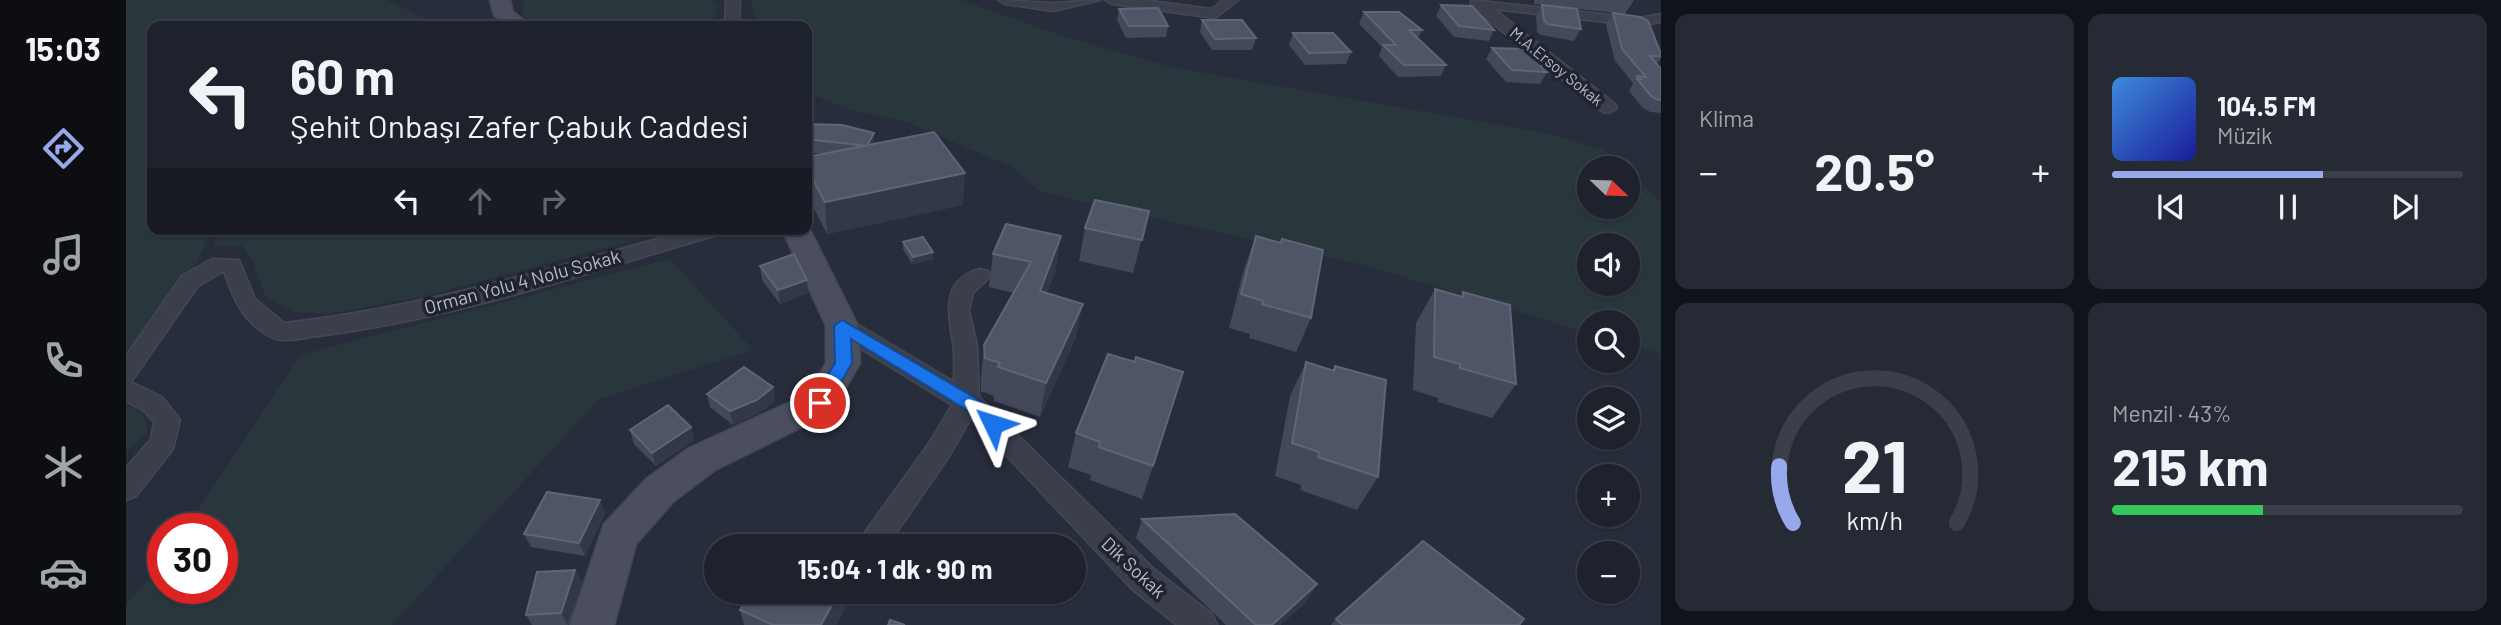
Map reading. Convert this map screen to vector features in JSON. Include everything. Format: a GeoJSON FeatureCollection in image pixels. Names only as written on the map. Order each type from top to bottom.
{"type":"FeatureCollection","features":[{"type":"Feature","properties":{"kind":"street"},"geometry":{"type":"LineString","coordinates":[[500,0],[504,15],[513,21]]}},
{"type":"Feature","properties":{"kind":"street"},"geometry":{"type":"LineString","coordinates":[[732,21],[733,0]]}},
{"type":"Feature","properties":{"kind":"street"},"geometry":{"type":"LineString","coordinates":[[1004,0],[1053,7],[1093,0]]}},
{"type":"Feature","properties":{"kind":"street"},"geometry":{"type":"LineString","coordinates":[[1112,0],[1215,14],[1231,0]]}},
{"type":"Feature","properties":{"kind":"street"},"geometry":{"type":"LineString","coordinates":[[1474,1],[1661,26]]}},
{"type":"Feature","properties":{"kind":"street","name":"M.A.Ersoy Sokak"},"geometry":{"type":"LineString","coordinates":[[1474,1],[1609,108]]}},
{"type":"Feature","properties":{"kind":"street"},"geometry":{"type":"LineString","coordinates":[[1639,22],[1661,18]]}},
{"type":"Feature","properties":{"kind":"street","name":"Orman Yolu 4 Nolu Sokak"},"geometry":{"type":"LineString","coordinates":[[126,375],[190,281],[220,264],[231,265],[236,271],[240,292],[258,317],[280,332],[325,328],[442,303],[696,235]]}},
{"type":"Feature","properties":{"kind":"street"},"geometry":{"type":"LineString","coordinates":[[592,625],[618,536],[660,489],[702,459],[820,403],[843,363],[842,326],[799,235]]}},
{"type":"Feature","properties":{"kind":"street"},"geometry":{"type":"LineString","coordinates":[[879,534],[939,450],[967,401],[965,345],[958,311],[963,290],[980,276]]}},
{"type":"Feature","properties":{"kind":"street","name":"Dik Sokak"},"geometry":{"type":"LineString","coordinates":[[842,326],[976,407],[1144,580],[1201,625]]}},
{"type":"Feature","properties":{"kind":"street"},"geometry":{"type":"LineString","coordinates":[[126,390],[153,404],[167,419],[164,442],[126,488]]}},
{"type":"Feature","properties":{"kind":"shaded area"},"geometry":{"type":"Polygon","coordinates":[[[126,0],[386,0],[429,20],[147,21],[147,235],[209,235],[194,268],[126,358],[126,0]]]}},
{"type":"Feature","properties":{"kind":"shaded area"},"geometry":{"type":"Polygon","coordinates":[[[524,0],[712,0],[719,6],[712,21],[530,21],[522,14],[524,0]]]}},
{"type":"Feature","properties":{"kind":"shaded area"},"geometry":{"type":"Polygon","coordinates":[[[751,0],[961,0],[1065,37],[1176,68],[1540,132],[1605,150],[1611,156],[1577,156],[1577,219],[1640,219],[1640,183],[1661,203],[1661,354],[1640,348],[1640,310],[1577,310],[1577,329],[1364,265],[1041,192],[1012,167],[907,122],[853,110],[812,95],[812,21],[755,21],[751,0]]]}},
{"type":"Feature","properties":{"kind":"shaded area"},"geometry":{"type":"Polygon","coordinates":[[[217,235],[653,235],[422,297],[327,314],[295,312],[266,297],[253,262],[243,246],[213,245],[217,235]]]}},
{"type":"Feature","properties":{"kind":"shaded area"},"geometry":{"type":"Polygon","coordinates":[[[670,259],[753,350],[599,399],[392,625],[126,625],[126,604],[147,581],[147,604],[238,604],[238,513],[196,513],[300,355],[670,259]]]}},
{"type":"Feature","properties":{"kind":"shaded area"},"geometry":{"type":"Polygon","coordinates":[[[126,403],[144,416],[148,433],[126,451],[126,403]]]}},
{"type":"Feature","properties":{"kind":"building"},"geometry":{"type":"Polygon","coordinates":[[[1441,5],[1472,6],[1494,30],[1459,26],[1441,5]]]}},
{"type":"Feature","properties":{"kind":"building"},"geometry":{"type":"Polygon","coordinates":[[[1542,5],[1577,9],[1581,29],[1547,24],[1542,5]]]}},
{"type":"Feature","properties":{"kind":"building"},"geometry":{"type":"Polygon","coordinates":[[[1158,8],[1168,26],[1129,26],[1119,9],[1158,8]]]}},
{"type":"Feature","properties":{"kind":"building"},"geometry":{"type":"Polygon","coordinates":[[[1364,12],[1399,12],[1422,30],[1409,30],[1446,65],[1404,65],[1383,45],[1396,45],[1364,12]]]}},
{"type":"Feature","properties":{"kind":"building"},"geometry":{"type":"Polygon","coordinates":[[[1613,13],[1640,17],[1648,21],[1661,54],[1650,56],[1661,69],[1661,100],[1651,96],[1637,79],[1640,79],[1637,76],[1646,77],[1622,49],[1613,13]]]}},
{"type":"Feature","properties":{"kind":"building"},"geometry":{"type":"Polygon","coordinates":[[[1202,20],[1242,20],[1256,38],[1215,39],[1202,20]]]}},
{"type":"Feature","properties":{"kind":"building"},"geometry":{"type":"Polygon","coordinates":[[[1293,33],[1333,33],[1351,52],[1309,53],[1293,33]]]}},
{"type":"Feature","properties":{"kind":"building"},"geometry":{"type":"Polygon","coordinates":[[[1492,48],[1525,49],[1547,72],[1512,70],[1492,48]]]}},
{"type":"Feature","properties":{"kind":"building"},"geometry":{"type":"Polygon","coordinates":[[[812,124],[842,125],[874,133],[867,146],[812,140],[812,124]]]}},
{"type":"Feature","properties":{"kind":"building"},"geometry":{"type":"Polygon","coordinates":[[[934,132],[965,173],[825,202],[812,177],[812,156],[934,132]]]}},
{"type":"Feature","properties":{"kind":"building"},"geometry":{"type":"Polygon","coordinates":[[[1095,200],[1149,211],[1142,240],[1085,228],[1095,200]]]}},
{"type":"Feature","properties":{"kind":"building"},"geometry":{"type":"Polygon","coordinates":[[[1006,224],[1061,236],[1040,291],[1083,304],[1046,383],[998,367],[1000,363],[985,358],[984,345],[1031,262],[993,254],[1006,224]]]}},
{"type":"Feature","properties":{"kind":"building"},"geometry":{"type":"Polygon","coordinates":[[[1256,236],[1281,243],[1282,239],[1323,250],[1311,318],[1262,304],[1263,301],[1241,294],[1256,236]]]}},
{"type":"Feature","properties":{"kind":"building"},"geometry":{"type":"Polygon","coordinates":[[[923,237],[933,252],[913,257],[903,242],[923,237]]]}},
{"type":"Feature","properties":{"kind":"building"},"geometry":{"type":"Polygon","coordinates":[[[794,254],[807,280],[778,290],[760,266],[794,254]]]}},
{"type":"Feature","properties":{"kind":"building"},"geometry":{"type":"Polygon","coordinates":[[[1435,289],[1463,297],[1463,292],[1510,305],[1516,384],[1460,368],[1460,364],[1434,357],[1435,289]]]}},
{"type":"Feature","properties":{"kind":"building"},"geometry":{"type":"Polygon","coordinates":[[[1108,354],[1135,362],[1136,357],[1183,372],[1153,466],[1099,447],[1100,442],[1076,433],[1108,354]]]}},
{"type":"Feature","properties":{"kind":"building"},"geometry":{"type":"Polygon","coordinates":[[[1306,362],[1334,371],[1335,366],[1386,380],[1378,477],[1318,457],[1319,452],[1292,443],[1306,362]]]}},
{"type":"Feature","properties":{"kind":"building"},"geometry":{"type":"Polygon","coordinates":[[[744,367],[773,387],[757,400],[730,411],[707,394],[744,367]]]}},
{"type":"Feature","properties":{"kind":"building"},"geometry":{"type":"Polygon","coordinates":[[[668,405],[691,427],[652,453],[630,430],[668,405]]]}},
{"type":"Feature","properties":{"kind":"building"},"geometry":{"type":"Polygon","coordinates":[[[547,492],[600,500],[579,543],[524,534],[547,492]]]}},
{"type":"Feature","properties":{"kind":"building"},"geometry":{"type":"Polygon","coordinates":[[[1235,514],[1317,584],[1272,625],[1256,625],[1142,519],[1235,514]]]}},
{"type":"Feature","properties":{"kind":"building"},"geometry":{"type":"Polygon","coordinates":[[[1423,541],[1524,619],[1519,625],[1343,625],[1336,619],[1423,541]]]}},
{"type":"Feature","properties":{"kind":"building"},"geometry":{"type":"Polygon","coordinates":[[[575,570],[561,613],[526,615],[537,572],[575,570]]]}},
{"type":"Feature","properties":{"kind":"building"},"geometry":{"type":"Polygon","coordinates":[[[744,604],[832,604],[821,625],[773,625],[740,610],[744,604]]]}},
{"type":"Feature","properties":{"kind":"building"},"geometry":{"type":"Polygon","coordinates":[[[890,620],[905,625],[888,625],[890,620]]]}},
{"type":"Feature","properties":{"kind":"route"},"geometry":{"type":"LineString","coordinates":[[820,403],[843,363],[842,326],[976,407],[993,424]]}}]}
